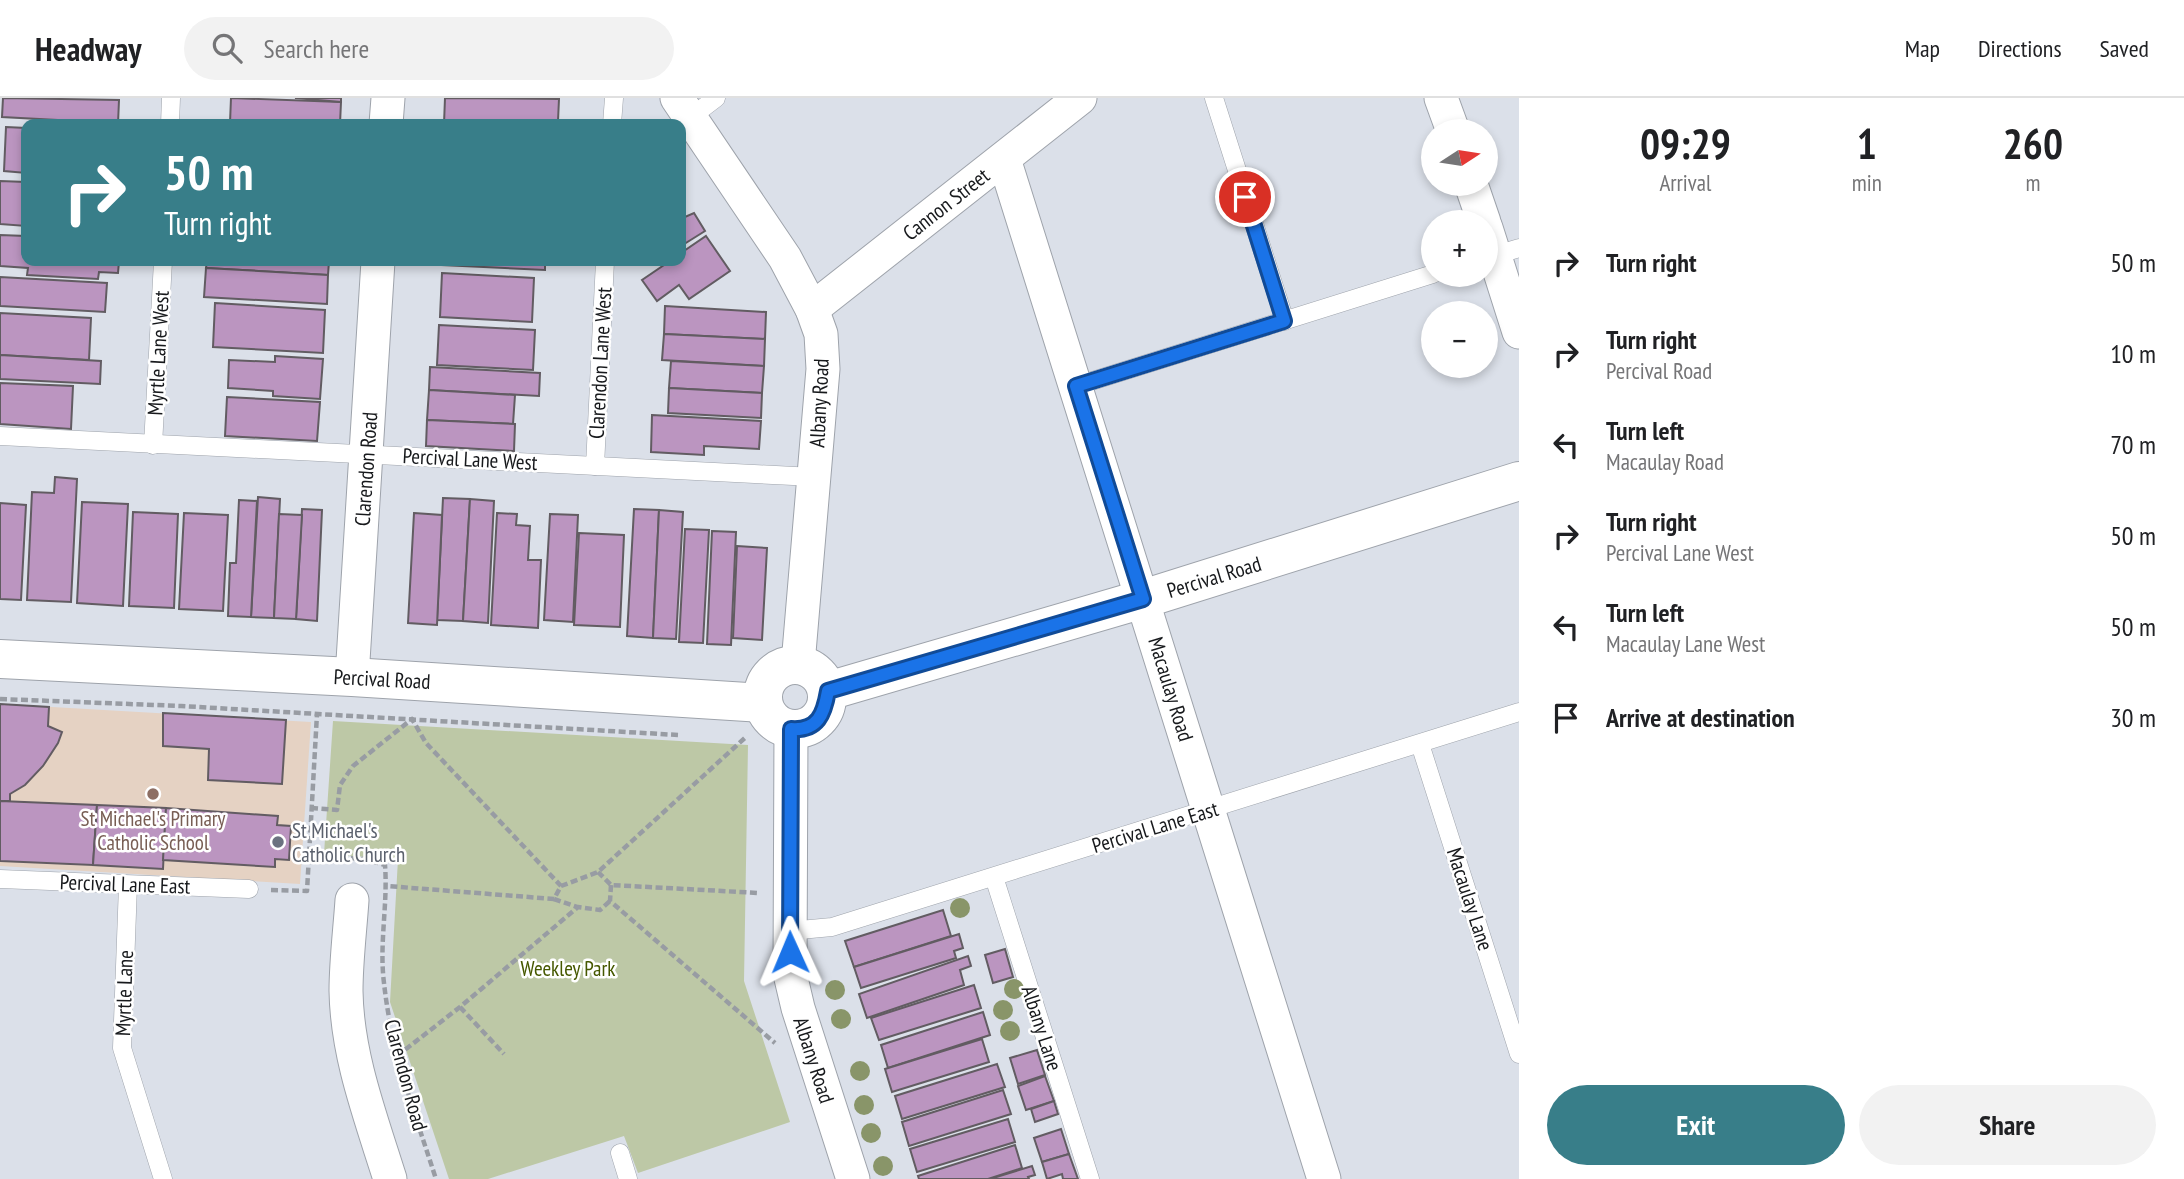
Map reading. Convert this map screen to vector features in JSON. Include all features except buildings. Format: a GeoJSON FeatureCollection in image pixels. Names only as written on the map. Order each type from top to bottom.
{"type":"FeatureCollection","features":[{"type":"Feature","properties":{"kind":"street"},"geometry":{"type":"LineString","coordinates":[[386,119],[388,98]]}},
{"type":"Feature","properties":{"kind":"street","name":"Cannon Street"},"geometry":{"type":"LineString","coordinates":[[812,309],[1080,98]]}},
{"type":"Feature","properties":{"kind":"street"},"geometry":{"type":"LineString","coordinates":[[1441,98],[1449,119]]}},
{"type":"Feature","properties":{"kind":"street","name":"Albany Road"},"geometry":{"type":"LineString","coordinates":[[694,104],[785,258],[812,309],[821,334],[823,369],[798,664]]}},
{"type":"Feature","properties":{"kind":"street","name":"Macaulay Road"},"geometry":{"type":"LineString","coordinates":[[1004,159],[1324,1179]]}},
{"type":"Feature","properties":{"kind":"street"},"geometry":{"type":"LineString","coordinates":[[1498,254],[1519,332]]}},
{"type":"Feature","properties":{"kind":"street","name":"Clarendon Road"},"geometry":{"type":"LineString","coordinates":[[352,677],[378,266]]}},
{"type":"Feature","properties":{"kind":"street","name":"Percival Road"},"geometry":{"type":"LineString","coordinates":[[828,691],[1143,599],[1519,481]]}},
{"type":"Feature","properties":{"kind":"street","name":"Percival Road"},"geometry":{"type":"LineString","coordinates":[[0,659],[352,677],[765,725]]}},
{"type":"Feature","properties":{"kind":"street"},"geometry":{"type":"LineString","coordinates":[[789,664],[798,664],[819,674],[828,691],[825,711],[808,727],[765,725],[763,692],[769,676],[789,664]]}},
{"type":"Feature","properties":{"kind":"street","name":"Albany Road"},"geometry":{"type":"LineString","coordinates":[[765,725],[790,895],[790,974],[797,1008],[853,1179]]}},
{"type":"Feature","properties":{"kind":"street","name":"Clarendon Road"},"geometry":{"type":"LineString","coordinates":[[352,900],[346,990],[350,1033],[360,1086],[390,1179]]}},
{"type":"Feature","properties":{"kind":"lane"},"geometry":{"type":"LineString","coordinates":[[170,119],[171,98]]}},
{"type":"Feature","properties":{"kind":"lane"},"geometry":{"type":"LineString","coordinates":[[612,119],[614,98]]}},
{"type":"Feature","properties":{"kind":"lane"},"geometry":{"type":"LineString","coordinates":[[1214,98],[1284,321]]}},
{"type":"Feature","properties":{"kind":"lane","name":"Myrtle Lane West"},"geometry":{"type":"LineString","coordinates":[[153,445],[163,266]]}},
{"type":"Feature","properties":{"kind":"lane","name":"Clarendon Lane West"},"geometry":{"type":"LineString","coordinates":[[595,466],[605,266]]}},
{"type":"Feature","properties":{"kind":"lane"},"geometry":{"type":"LineString","coordinates":[[1076,386],[1421,278]]}},
{"type":"Feature","properties":{"kind":"lane","name":"Percival Lane West"},"geometry":{"type":"LineString","coordinates":[[0,436],[814,477]]}},
{"type":"Feature","properties":{"kind":"lane","name":"Percival Lane East"},"geometry":{"type":"LineString","coordinates":[[789,930],[832,927],[1519,712]]}},
{"type":"Feature","properties":{"kind":"lane","name":"Macaulay Lane"},"geometry":{"type":"LineString","coordinates":[[1420,744],[1519,1054]]}},
{"type":"Feature","properties":{"kind":"lane","name":"Albany Lane"},"geometry":{"type":"LineString","coordinates":[[994,877],[1090,1179]]}},
{"type":"Feature","properties":{"kind":"lane","name":"Percival Lane East"},"geometry":{"type":"LineString","coordinates":[[0,879],[250,889]]}},
{"type":"Feature","properties":{"kind":"lane","name":"Myrtle Lane"},"geometry":{"type":"LineString","coordinates":[[128,885],[122,1048],[163,1179]]}},
{"type":"Feature","properties":{"kind":"lane"},"geometry":{"type":"LineString","coordinates":[[620,1153],[628,1179]]}},
{"type":"Feature","properties":{"kind":"path","name":"Percival Road"},"geometry":{"type":"LineString","coordinates":[[0,699],[690,735]]}},
{"type":"Feature","properties":{"kind":"path"},"geometry":{"type":"LineString","coordinates":[[250,889],[307,891],[317,714]]}},
{"type":"Feature","properties":{"kind":"path"},"geometry":{"type":"LineString","coordinates":[[311,808],[337,810],[340,785],[353,766],[412,719],[426,743],[561,886]]}},
{"type":"Feature","properties":{"kind":"path"},"geometry":{"type":"LineString","coordinates":[[731,738],[765,725]]}},
{"type":"Feature","properties":{"kind":"path"},"geometry":{"type":"LineString","coordinates":[[554,899],[561,886],[598,872],[765,725]]}},
{"type":"Feature","properties":{"kind":"path"},"geometry":{"type":"LineString","coordinates":[[309,856],[365,859],[385,865],[387,886],[554,899],[578,907],[600,910],[610,901],[611,885]]}},
{"type":"Feature","properties":{"kind":"path"},"geometry":{"type":"LineString","coordinates":[[598,872],[611,885],[790,895]]}},
{"type":"Feature","properties":{"kind":"path","name":"Clarendon Road"},"geometry":{"type":"LineString","coordinates":[[387,886],[383,979],[392,1040],[436,1179]]}},
{"type":"Feature","properties":{"kind":"path"},"geometry":{"type":"LineString","coordinates":[[610,901],[779,1047]]}},
{"type":"Feature","properties":{"kind":"path"},"geometry":{"type":"LineString","coordinates":[[397,1056],[460,1007],[578,907]]}},
{"type":"Feature","properties":{"kind":"path"},"geometry":{"type":"LineString","coordinates":[[460,1007],[504,1054]]}},
{"type":"Feature","properties":{"kind":"shaded area","name":"St Michael's Primary Catholic School"},"geometry":{"type":"Polygon","coordinates":[[[0,704],[311,722],[300,884],[0,866],[0,704]]]}},
{"type":"Feature","properties":{"kind":"green space","name":"Weekley Park"},"geometry":{"type":"Polygon","coordinates":[[[333,721],[748,745],[744,981],[790,1122],[638,1173],[624,1136],[488,1179],[449,1179],[390,1002],[398,859],[324,854],[333,721]]]}},
{"type":"Feature","properties":{"kind":"place","name":"St Michael's Primary Catholic School"},"geometry":{"type":"Point","coordinates":[153,794]}},
{"type":"Feature","properties":{"kind":"place","name":"St Michael's Catholic Church"},"geometry":{"type":"Point","coordinates":[278,842]}},
{"type":"Feature","properties":{"kind":"route"},"geometry":{"type":"LineString","coordinates":[[790,952],[791,729],[808,727],[818,720],[825,711],[828,691],[1143,599],[1076,386],[1284,321],[1245,197]]}}]}
